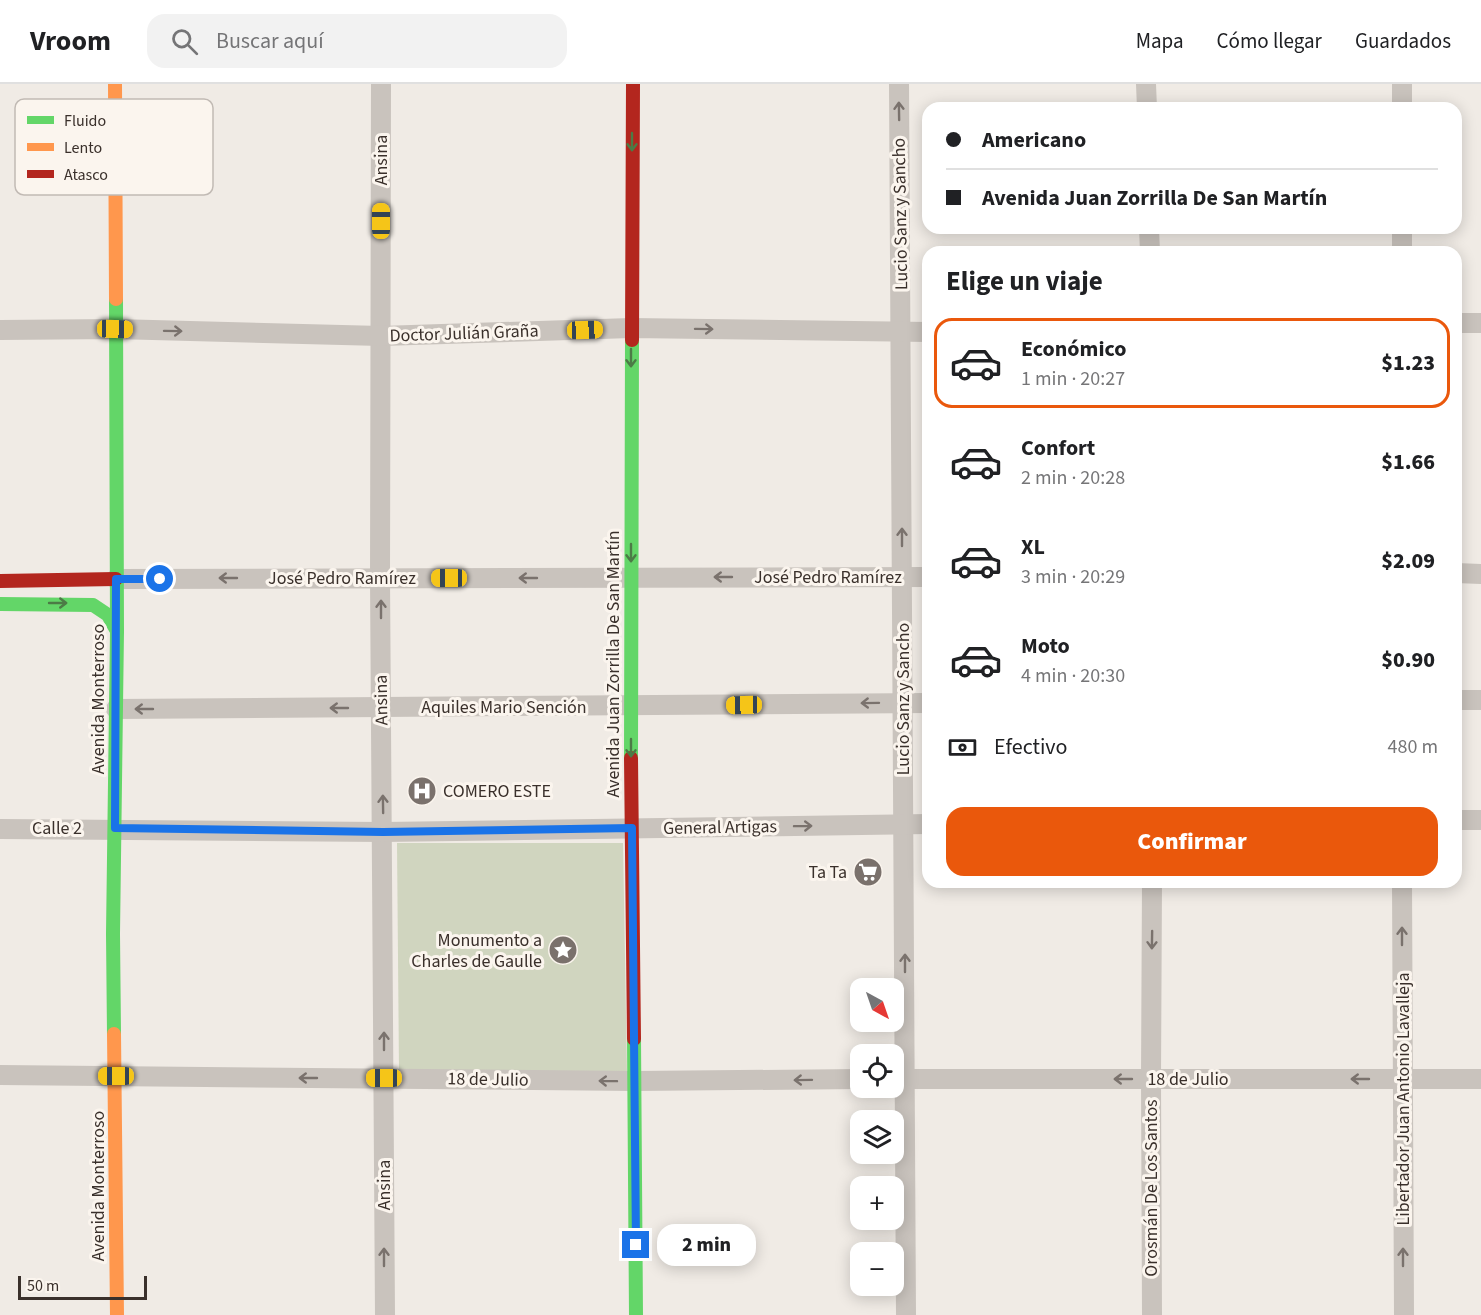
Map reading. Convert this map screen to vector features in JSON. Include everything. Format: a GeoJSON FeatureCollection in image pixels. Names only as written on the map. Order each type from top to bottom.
{"type":"FeatureCollection","features":[{"type":"Feature","properties":{"kind":"street","name":"Ansina"},"geometry":{"type":"LineString","coordinates":[[381,84],[380,578],[385,1315]]}},
{"type":"Feature","properties":{"kind":"street","name":"Avenida Juan Zorrilla De San Martín"},"geometry":{"type":"LineString","coordinates":[[633,84],[631,706],[636,1315]]}},
{"type":"Feature","properties":{"kind":"street","name":"Lucio Sanz y Sancho"},"geometry":{"type":"LineString","coordinates":[[899,84],[904,825],[901,1044]]}},
{"type":"Feature","properties":{"kind":"street"},"geometry":{"type":"LineString","coordinates":[[1146,84],[1147,102]]}},
{"type":"Feature","properties":{"kind":"street"},"geometry":{"type":"LineString","coordinates":[[1402,84],[1402,102]]}},
{"type":"Feature","properties":{"kind":"street","name":"Avenida Monterroso"},"geometry":{"type":"LineString","coordinates":[[115,195],[117,631],[113,934],[117,1315]]}},
{"type":"Feature","properties":{"kind":"street"},"geometry":{"type":"LineString","coordinates":[[1462,323],[1481,323]]}},
{"type":"Feature","properties":{"kind":"street","name":"Doctor Julián Graña"},"geometry":{"type":"LineString","coordinates":[[0,330],[115,329],[381,336],[631,328],[922,332]]}},
{"type":"Feature","properties":{"kind":"street"},"geometry":{"type":"LineString","coordinates":[[1462,573],[1481,574]]}},
{"type":"Feature","properties":{"kind":"street","name":"José Pedro Ramírez"},"geometry":{"type":"LineString","coordinates":[[116,579],[922,577]]}},
{"type":"Feature","properties":{"kind":"street"},"geometry":{"type":"LineString","coordinates":[[0,581],[116,579]]}},
{"type":"Feature","properties":{"kind":"street"},"geometry":{"type":"LineString","coordinates":[[0,604],[93,605],[108,615],[117,631]]}},
{"type":"Feature","properties":{"kind":"street"},"geometry":{"type":"LineString","coordinates":[[1462,700],[1481,700]]}},
{"type":"Feature","properties":{"kind":"street","name":"Aquiles Mario Sención"},"geometry":{"type":"LineString","coordinates":[[116,709],[922,703]]}},
{"type":"Feature","properties":{"kind":"street"},"geometry":{"type":"LineString","coordinates":[[1462,820],[1481,820]]}},
{"type":"Feature","properties":{"kind":"street","name":"General Artigas"},"geometry":{"type":"LineString","coordinates":[[115,828],[383,832],[922,824]]}},
{"type":"Feature","properties":{"kind":"street","name":"Calle 2"},"geometry":{"type":"LineString","coordinates":[[0,829],[115,828]]}},
{"type":"Feature","properties":{"kind":"street","name":"Orosmán De Los Santos"},"geometry":{"type":"LineString","coordinates":[[1152,888],[1150,1079],[1152,1315]]}},
{"type":"Feature","properties":{"kind":"street","name":"Libertador Juan Antonio Lavalleja"},"geometry":{"type":"LineString","coordinates":[[1402,888],[1404,1315]]}},
{"type":"Feature","properties":{"kind":"street","name":"18 de Julio"},"geometry":{"type":"LineString","coordinates":[[0,1075],[635,1081],[850,1079]]}},
{"type":"Feature","properties":{"kind":"street","name":"18 de Julio"},"geometry":{"type":"LineString","coordinates":[[904,1079],[1481,1079]]}},
{"type":"Feature","properties":{"kind":"street","name":"Lucio Sanz y Sancho"},"geometry":{"type":"LineString","coordinates":[[900,1098],[906,1315]]}},
{"type":"Feature","properties":{"kind":"green space"},"geometry":{"type":"Polygon","coordinates":[[[397,843],[623,843],[627,1073],[399,1071],[397,843]]]}},
{"type":"Feature","properties":{"kind":"traffic: fast"},"geometry":{"type":"LineString","coordinates":[[114,1034],[117,631],[116,299]]}},
{"type":"Feature","properties":{"kind":"traffic: fast"},"geometry":{"type":"LineString","coordinates":[[631,758],[632,340]]}},
{"type":"Feature","properties":{"kind":"traffic: fast"},"geometry":{"type":"LineString","coordinates":[[0,604],[93,605],[108,615],[117,631]]}},
{"type":"Feature","properties":{"kind":"traffic: fast"},"geometry":{"type":"LineString","coordinates":[[634,1039],[636,1315]]}},
{"type":"Feature","properties":{"kind":"traffic: slow"},"geometry":{"type":"LineString","coordinates":[[115,84],[115,99]]}},
{"type":"Feature","properties":{"kind":"traffic: slow"},"geometry":{"type":"LineString","coordinates":[[116,195],[116,299]]}},
{"type":"Feature","properties":{"kind":"traffic: slow"},"geometry":{"type":"LineString","coordinates":[[114,1034],[117,1315]]}},
{"type":"Feature","properties":{"kind":"traffic: jam"},"geometry":{"type":"LineString","coordinates":[[632,340],[633,84]]}},
{"type":"Feature","properties":{"kind":"traffic: jam"},"geometry":{"type":"LineString","coordinates":[[0,581],[116,579]]}},
{"type":"Feature","properties":{"kind":"traffic: jam"},"geometry":{"type":"LineString","coordinates":[[631,758],[634,1039]]}},
{"type":"Feature","properties":{"kind":"place","name":"COMERO ESTE"},"geometry":{"type":"Point","coordinates":[422,791]}},
{"type":"Feature","properties":{"kind":"place","name":"Ta Ta"},"geometry":{"type":"Point","coordinates":[868,872]}},
{"type":"Feature","properties":{"kind":"place","name":"Monumento a Charles de Gaulle"},"geometry":{"type":"Point","coordinates":[563,950]}},
{"type":"Feature","properties":{"kind":"route"},"geometry":{"type":"LineString","coordinates":[[160,579],[116,579],[115,828],[383,832],[632,828],[636,1245]]}}]}
